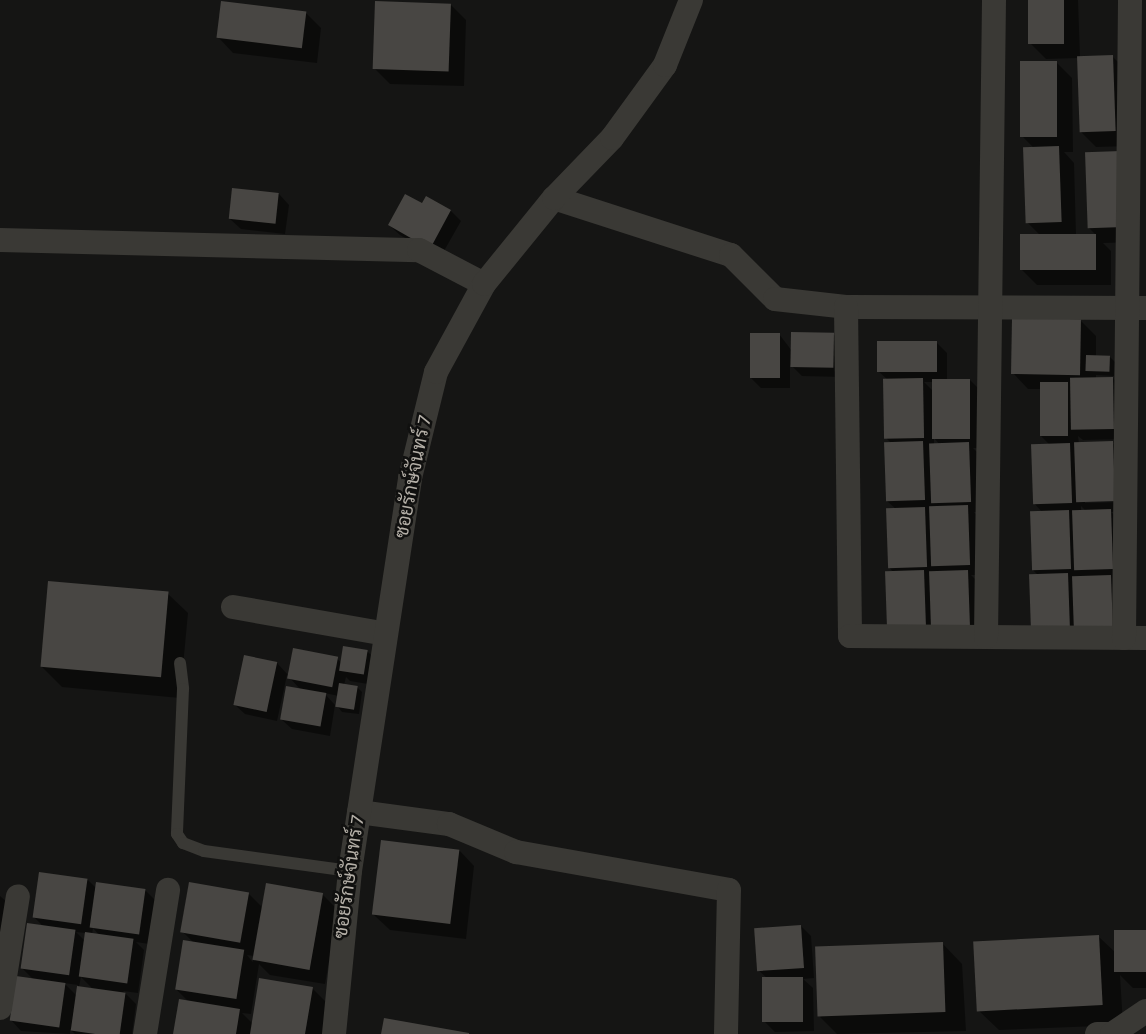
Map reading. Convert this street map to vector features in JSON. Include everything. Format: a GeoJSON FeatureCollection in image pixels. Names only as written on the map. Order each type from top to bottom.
{"type":"FeatureCollection","features":[{"type":"Feature","properties":{"kind":"street","name":"ซอยรักษ์จันทร์ 7"},"geometry":{"type":"LineString","coordinates":[[334,1034],[350,871],[410,478],[436,372],[484,284],[554,198],[612,138],[666,65],[691,0]]}},
{"type":"Feature","properties":{"kind":"street"},"geometry":{"type":"LineString","coordinates":[[986,637],[994,0]]}},
{"type":"Feature","properties":{"kind":"street"},"geometry":{"type":"LineString","coordinates":[[846,307],[850,636],[1135,638],[1137,308],[1130,0]]}},
{"type":"Feature","properties":{"kind":"street"},"geometry":{"type":"LineString","coordinates":[[554,198],[732,255],[775,299],[846,307],[1137,308]]}},
{"type":"Feature","properties":{"kind":"street"},"geometry":{"type":"LineString","coordinates":[[0,240],[419,250],[484,284]]}},
{"type":"Feature","properties":{"kind":"street"},"geometry":{"type":"LineString","coordinates":[[233,607],[386,634]]}},
{"type":"Feature","properties":{"kind":"street"},"geometry":{"type":"LineString","coordinates":[[359,812],[449,824],[516,852],[729,890],[726,1034]]}},
{"type":"Feature","properties":{"kind":"street"},"geometry":{"type":"LineString","coordinates":[[145,1034],[168,890]]}},
{"type":"Feature","properties":{"kind":"street"},"geometry":{"type":"LineString","coordinates":[[0,1008],[18,896]]}},
{"type":"Feature","properties":{"kind":"street"},"geometry":{"type":"LineString","coordinates":[[1097,1034],[1112,1034],[1146,1011]]}},
{"type":"Feature","properties":{"kind":"lane"},"geometry":{"type":"LineString","coordinates":[[180,663],[183,689],[177,834],[183,843],[204,851],[350,871]]}},
{"type":"Feature","properties":{"kind":"building"},"geometry":{"type":"Polygon","coordinates":[[[1028,0],[1064,0],[1064,44],[1028,44],[1028,0]]]}},
{"type":"Feature","properties":{"kind":"building"},"geometry":{"type":"Polygon","coordinates":[[[221,1],[306,11],[302,48],[216,38],[221,1]]]}},
{"type":"Feature","properties":{"kind":"building"},"geometry":{"type":"Polygon","coordinates":[[[375,1],[451,4],[449,72],[373,69],[375,1]]]}},
{"type":"Feature","properties":{"kind":"building"},"geometry":{"type":"Polygon","coordinates":[[[1113,55],[1116,131],[1080,132],[1077,56],[1113,55]]]}},
{"type":"Feature","properties":{"kind":"building"},"geometry":{"type":"Polygon","coordinates":[[[1020,61],[1057,61],[1057,137],[1020,137],[1020,61]]]}},
{"type":"Feature","properties":{"kind":"building"},"geometry":{"type":"Polygon","coordinates":[[[1059,146],[1062,222],[1026,223],[1023,147],[1059,146]]]}},
{"type":"Feature","properties":{"kind":"building"},"geometry":{"type":"Polygon","coordinates":[[[1121,151],[1124,227],[1088,228],[1085,152],[1121,151]]]}},
{"type":"Feature","properties":{"kind":"building"},"geometry":{"type":"Polygon","coordinates":[[[232,188],[279,193],[276,224],[229,219],[232,188]]]}},
{"type":"Feature","properties":{"kind":"building"},"geometry":{"type":"Polygon","coordinates":[[[405,194],[422,203],[426,196],[451,210],[430,249],[388,225],[405,194]]]}},
{"type":"Feature","properties":{"kind":"building"},"geometry":{"type":"Polygon","coordinates":[[[1020,234],[1096,234],[1096,270],[1020,270],[1020,234]]]}},
{"type":"Feature","properties":{"kind":"building"},"geometry":{"type":"Polygon","coordinates":[[[1012,318],[1081,319],[1080,375],[1011,374],[1012,318]]]}},
{"type":"Feature","properties":{"kind":"building"},"geometry":{"type":"Polygon","coordinates":[[[791,332],[834,333],[833,368],[790,367],[791,332]]]}},
{"type":"Feature","properties":{"kind":"building"},"geometry":{"type":"Polygon","coordinates":[[[750,333],[780,333],[780,378],[750,378],[750,333]]]}},
{"type":"Feature","properties":{"kind":"building"},"geometry":{"type":"Polygon","coordinates":[[[877,341],[937,341],[937,372],[877,372],[877,341]]]}},
{"type":"Feature","properties":{"kind":"building"},"geometry":{"type":"Polygon","coordinates":[[[1086,355],[1110,356],[1109,372],[1085,371],[1086,355]]]}},
{"type":"Feature","properties":{"kind":"building"},"geometry":{"type":"Polygon","coordinates":[[[1113,377],[1114,429],[1071,430],[1070,378],[1113,377]]]}},
{"type":"Feature","properties":{"kind":"building"},"geometry":{"type":"Polygon","coordinates":[[[923,378],[924,438],[884,439],[883,379],[923,378]]]}},
{"type":"Feature","properties":{"kind":"building"},"geometry":{"type":"Polygon","coordinates":[[[932,379],[970,379],[970,439],[932,439],[932,379]]]}},
{"type":"Feature","properties":{"kind":"building"},"geometry":{"type":"Polygon","coordinates":[[[1040,382],[1068,382],[1068,436],[1040,436],[1040,382]]]}},
{"type":"Feature","properties":{"kind":"building"},"geometry":{"type":"Polygon","coordinates":[[[923,441],[925,500],[886,501],[884,442],[923,441]]]}},
{"type":"Feature","properties":{"kind":"building"},"geometry":{"type":"Polygon","coordinates":[[[1113,441],[1115,501],[1076,502],[1074,442],[1113,441]]]}},
{"type":"Feature","properties":{"kind":"building"},"geometry":{"type":"Polygon","coordinates":[[[969,442],[971,502],[931,503],[929,443],[969,442]]]}},
{"type":"Feature","properties":{"kind":"building"},"geometry":{"type":"Polygon","coordinates":[[[1070,443],[1072,503],[1033,504],[1031,444],[1070,443]]]}},
{"type":"Feature","properties":{"kind":"building"},"geometry":{"type":"Polygon","coordinates":[[[968,505],[970,565],[931,566],[929,506],[968,505]]]}},
{"type":"Feature","properties":{"kind":"building"},"geometry":{"type":"Polygon","coordinates":[[[925,507],[927,567],[888,568],[886,508],[925,507]]]}},
{"type":"Feature","properties":{"kind":"building"},"geometry":{"type":"Polygon","coordinates":[[[1111,509],[1113,569],[1074,570],[1072,510],[1111,509]]]}},
{"type":"Feature","properties":{"kind":"building"},"geometry":{"type":"Polygon","coordinates":[[[1069,510],[1071,569],[1032,570],[1030,511],[1069,510]]]}},
{"type":"Feature","properties":{"kind":"building"},"geometry":{"type":"Polygon","coordinates":[[[924,570],[926,630],[887,631],[885,571],[924,570]]]}},
{"type":"Feature","properties":{"kind":"building"},"geometry":{"type":"Polygon","coordinates":[[[968,570],[970,630],[931,631],[929,571],[968,570]]]}},
{"type":"Feature","properties":{"kind":"building"},"geometry":{"type":"Polygon","coordinates":[[[1068,573],[1070,633],[1031,634],[1029,574],[1068,573]]]}},
{"type":"Feature","properties":{"kind":"building"},"geometry":{"type":"Polygon","coordinates":[[[1111,575],[1113,635],[1074,636],[1072,576],[1111,575]]]}},
{"type":"Feature","properties":{"kind":"building"},"geometry":{"type":"Polygon","coordinates":[[[48,581],[169,592],[161,677],[41,667],[48,581]]]}},
{"type":"Feature","properties":{"kind":"building"},"geometry":{"type":"Polygon","coordinates":[[[343,646],[368,650],[364,675],[339,671],[343,646]]]}},
{"type":"Feature","properties":{"kind":"building"},"geometry":{"type":"Polygon","coordinates":[[[293,648],[338,657],[332,687],[287,678],[293,648]]]}},
{"type":"Feature","properties":{"kind":"building"},"geometry":{"type":"Polygon","coordinates":[[[244,655],[277,662],[267,712],[233,705],[244,655]]]}},
{"type":"Feature","properties":{"kind":"building"},"geometry":{"type":"Polygon","coordinates":[[[339,683],[358,686],[354,710],[335,707],[339,683]]]}},
{"type":"Feature","properties":{"kind":"building"},"geometry":{"type":"Polygon","coordinates":[[[286,686],[326,693],[320,727],[280,719],[286,686]]]}},
{"type":"Feature","properties":{"kind":"building"},"geometry":{"type":"Polygon","coordinates":[[[381,840],[459,850],[450,924],[372,914],[381,840]]]}},
{"type":"Feature","properties":{"kind":"building"},"geometry":{"type":"Polygon","coordinates":[[[39,872],[88,879],[81,924],[33,918],[39,872]]]}},
{"type":"Feature","properties":{"kind":"building"},"geometry":{"type":"Polygon","coordinates":[[[96,882],[146,889],[139,935],[90,928],[96,882]]]}},
{"type":"Feature","properties":{"kind":"building"},"geometry":{"type":"Polygon","coordinates":[[[189,882],[249,893],[240,943],[180,932],[189,882]]]}},
{"type":"Feature","properties":{"kind":"building"},"geometry":{"type":"Polygon","coordinates":[[[266,883],[323,893],[310,970],[252,960],[266,883]]]}},
{"type":"Feature","properties":{"kind":"building"},"geometry":{"type":"Polygon","coordinates":[[[27,923],[76,930],[69,975],[21,969],[27,923]]]}},
{"type":"Feature","properties":{"kind":"building"},"geometry":{"type":"Polygon","coordinates":[[[801,925],[804,968],[757,971],[754,928],[801,925]]]}},
{"type":"Feature","properties":{"kind":"building"},"geometry":{"type":"Polygon","coordinates":[[[1114,930],[1146,930],[1146,972],[1114,972],[1114,930]]]}},
{"type":"Feature","properties":{"kind":"building"},"geometry":{"type":"Polygon","coordinates":[[[85,932],[134,939],[127,983],[79,977],[85,932]]]}},
{"type":"Feature","properties":{"kind":"building"},"geometry":{"type":"Polygon","coordinates":[[[1099,935],[1103,1005],[977,1011],[973,942],[1099,935]]]}},
{"type":"Feature","properties":{"kind":"building"},"geometry":{"type":"Polygon","coordinates":[[[183,940],[244,950],[236,999],[175,989],[183,940]]]}},
{"type":"Feature","properties":{"kind":"building"},"geometry":{"type":"Polygon","coordinates":[[[943,942],[945,1012],[818,1016],[815,946],[943,942]]]}},
{"type":"Feature","properties":{"kind":"building"},"geometry":{"type":"Polygon","coordinates":[[[16,976],[66,983],[59,1028],[10,1021],[16,976]]]}},
{"type":"Feature","properties":{"kind":"building"},"geometry":{"type":"Polygon","coordinates":[[[762,977],[803,977],[803,1022],[762,1022],[762,977]]]}},
{"type":"Feature","properties":{"kind":"building"},"geometry":{"type":"Polygon","coordinates":[[[259,978],[313,987],[305,1034],[250,1034],[259,978]]]}},
{"type":"Feature","properties":{"kind":"building"},"geometry":{"type":"Polygon","coordinates":[[[77,986],[126,993],[120,1034],[95,1034],[71,1031],[77,986]]]}},
{"type":"Feature","properties":{"kind":"building"},"geometry":{"type":"Polygon","coordinates":[[[179,999],[240,1009],[236,1034],[173,1034],[179,999]]]}},
{"type":"Feature","properties":{"kind":"building"},"geometry":{"type":"Polygon","coordinates":[[[384,1018],[469,1033],[469,1034],[381,1034],[384,1018]]]}}]}
